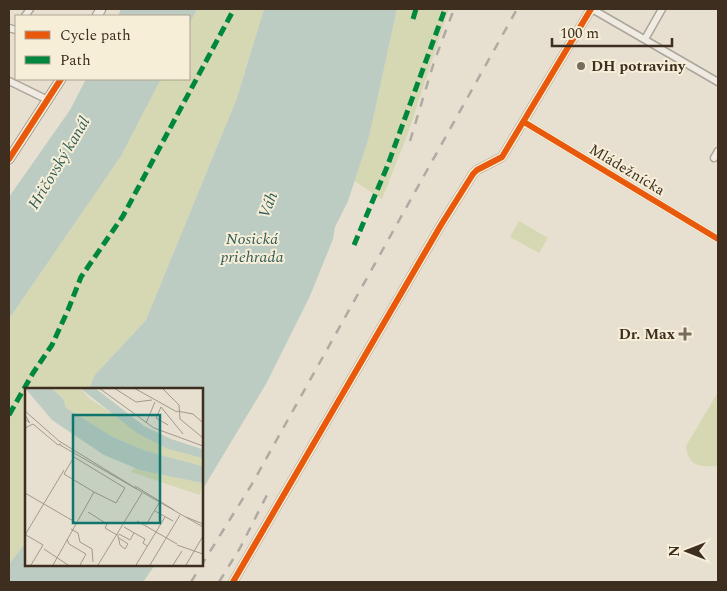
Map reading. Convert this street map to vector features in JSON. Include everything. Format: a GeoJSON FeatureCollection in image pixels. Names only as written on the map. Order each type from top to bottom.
{"type":"FeatureCollection","features":[{"type":"Feature","properties":{"kind":"main road"},"geometry":{"type":"LineString","coordinates":[[9,159],[60,80]]}},
{"type":"Feature","properties":{"kind":"street"},"geometry":{"type":"LineString","coordinates":[[233,582],[441,225],[473,174],[502,157],[592,9],[718,82]]}},
{"type":"Feature","properties":{"kind":"street"},"geometry":{"type":"LineString","coordinates":[[645,39],[662,9]]}},
{"type":"Feature","properties":{"kind":"street"},"geometry":{"type":"LineString","coordinates":[[9,82],[48,100]]}},
{"type":"Feature","properties":{"kind":"street","name":"Mládežnícka"},"geometry":{"type":"LineString","coordinates":[[524,122],[718,239]]}},
{"type":"Feature","properties":{"kind":"street"},"geometry":{"type":"LineString","coordinates":[[714,158],[718,151]]}},
{"type":"Feature","properties":{"kind":"green space"},"geometry":{"type":"Polygon","coordinates":[[[197,9],[264,9],[237,98],[146,320],[94,376],[90,388],[25,388],[25,536],[24,545],[9,564],[9,319],[121,156],[160,80],[190,80],[190,23],[197,9]]]}},
{"type":"Feature","properties":{"kind":"green space"},"geometry":{"type":"Polygon","coordinates":[[[397,9],[449,9],[407,136],[382,199],[354,181],[369,137],[397,9]]]}},
{"type":"Feature","properties":{"kind":"green space"},"geometry":{"type":"Polygon","coordinates":[[[519,221],[548,238],[539,253],[510,237],[519,221]]]}},
{"type":"Feature","properties":{"kind":"green space"},"geometry":{"type":"Polygon","coordinates":[[[718,392],[718,466],[701,466],[689,458],[686,446],[718,392]]]}},
{"type":"Feature","properties":{"kind":"water"},"geometry":{"type":"Polygon","coordinates":[[[121,9],[197,9],[190,23],[190,15],[118,15],[121,9]]]}},
{"type":"Feature","properties":{"kind":"water","name":"Nosická priehrada"},"geometry":{"type":"Polygon","coordinates":[[[264,9],[397,9],[369,137],[348,201],[335,227],[333,239],[310,296],[266,384],[202,490],[202,388],[90,388],[94,376],[146,320],[237,98],[264,9]]]}},
{"type":"Feature","properties":{"kind":"water","name":"Hričovský kanál"},"geometry":{"type":"Polygon","coordinates":[[[85,80],[160,80],[121,156],[9,319],[9,197],[70,110],[85,80]]]}},
{"type":"Feature","properties":{"kind":"water"},"geometry":{"type":"Polygon","coordinates":[[[25,536],[25,566],[154,566],[143,582],[9,582],[9,564],[24,545],[25,536]]]}},
{"type":"Feature","properties":{"kind":"railway"},"geometry":{"type":"LineString","coordinates":[[410,141],[434,62],[454,9]]}},
{"type":"Feature","properties":{"kind":"railway"},"geometry":{"type":"LineString","coordinates":[[202,564],[252,484],[517,9]]}},
{"type":"Feature","properties":{"kind":"railway"},"geometry":{"type":"LineString","coordinates":[[219,582],[240,548],[269,491]]}},
{"type":"Feature","properties":{"kind":"railway"},"geometry":{"type":"LineString","coordinates":[[191,582],[201,566]]}},
{"type":"Feature","properties":{"kind":"marked path"},"geometry":{"type":"LineString","coordinates":[[9,415],[33,373],[52,345],[81,277],[123,216],[234,9]]}},
{"type":"Feature","properties":{"kind":"marked path"},"geometry":{"type":"LineString","coordinates":[[413,19],[416,9]]}},
{"type":"Feature","properties":{"kind":"marked path"},"geometry":{"type":"LineString","coordinates":[[354,245],[387,167],[445,9]]}},
{"type":"Feature","properties":{"kind":"cycle path"},"geometry":{"type":"LineString","coordinates":[[233,582],[441,225],[473,174],[502,157],[591,9]]}},
{"type":"Feature","properties":{"kind":"cycle path"},"geometry":{"type":"LineString","coordinates":[[9,159],[60,80]]}},
{"type":"Feature","properties":{"kind":"cycle path"},"geometry":{"type":"LineString","coordinates":[[524,122],[718,239]]}},
{"type":"Feature","properties":{"kind":"place","name":"DH potraviny"},"geometry":{"type":"Point","coordinates":[581,66]}},
{"type":"Feature","properties":{"kind":"place","name":"Dr. Max"},"geometry":{"type":"Point","coordinates":[685,334]}},
{"type":"Feature","properties":{"kind":"water label","name":"Váh"},"geometry":{"type":"Point","coordinates":[268,205]}}]}
